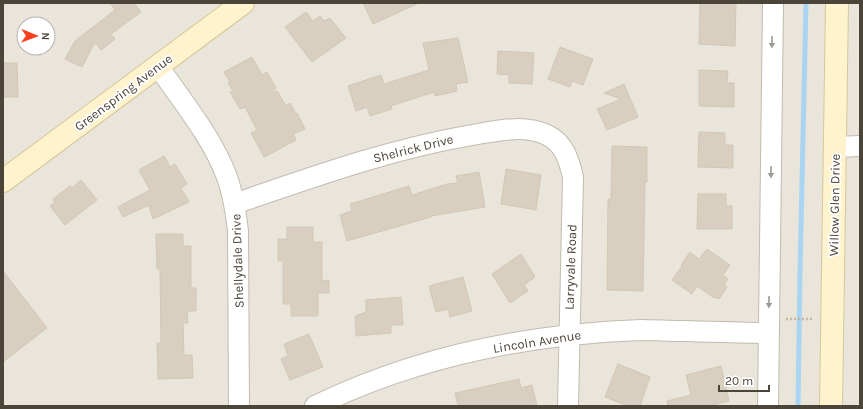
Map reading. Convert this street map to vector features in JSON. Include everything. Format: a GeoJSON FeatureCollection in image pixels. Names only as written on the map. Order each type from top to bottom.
{"type":"FeatureCollection","features":[{"type":"Feature","properties":{"kind":"street","name":"Greenspring Avenue"},"geometry":{"type":"LineString","coordinates":[[3,181],[243,3]]}},
{"type":"Feature","properties":{"kind":"street"},"geometry":{"type":"LineString","coordinates":[[768,406],[773,3]]}},
{"type":"Feature","properties":{"kind":"street","name":"Willow Glen Drive"},"geometry":{"type":"LineString","coordinates":[[830,406],[837,3]]}},
{"type":"Feature","properties":{"kind":"street","name":"Shellydale Drive"},"geometry":{"type":"LineString","coordinates":[[158,66],[219,158],[227,178],[234,204],[238,231],[239,406]]}},
{"type":"Feature","properties":{"kind":"street","name":"Shelrick Drive"},"geometry":{"type":"LineString","coordinates":[[234,204],[343,167],[387,154],[439,141],[515,129],[534,131],[548,135],[561,145],[569,159],[573,177]]}},
{"type":"Feature","properties":{"kind":"street"},"geometry":{"type":"LineString","coordinates":[[835,147],[860,146]]}},
{"type":"Feature","properties":{"kind":"street","name":"Larryvale Road"},"geometry":{"type":"LineString","coordinates":[[568,406],[568,335],[573,177]]}},
{"type":"Feature","properties":{"kind":"street","name":"Lincoln Avenue"},"geometry":{"type":"LineString","coordinates":[[315,406],[369,382],[420,366],[473,352],[520,342],[568,335],[642,330],[768,333]]}},
{"type":"Feature","properties":{"kind":"path"},"geometry":{"type":"LineString","coordinates":[[793,319],[808,319]]}},
{"type":"Feature","properties":{"kind":"shaded area"},"geometry":{"type":"Polygon","coordinates":[[[3,3],[860,3],[860,406],[3,406],[3,3]]]}},
{"type":"Feature","properties":{"kind":"building"},"geometry":{"type":"Polygon","coordinates":[[[110,3],[134,3],[141,12],[111,34],[115,39],[101,50],[95,42],[82,67],[65,59],[75,41],[115,10],[110,3]]]}},
{"type":"Feature","properties":{"kind":"building"},"geometry":{"type":"Polygon","coordinates":[[[363,3],[419,3],[373,24],[363,3]]]}},
{"type":"Feature","properties":{"kind":"building"},"geometry":{"type":"Polygon","coordinates":[[[700,3],[736,3],[735,46],[699,44],[700,3]]]}},
{"type":"Feature","properties":{"kind":"building"},"geometry":{"type":"Polygon","coordinates":[[[306,12],[313,21],[320,16],[324,21],[330,18],[346,38],[312,62],[285,27],[306,12]]]}},
{"type":"Feature","properties":{"kind":"building"},"geometry":{"type":"Polygon","coordinates":[[[458,38],[468,82],[456,84],[457,91],[435,96],[434,92],[391,106],[392,109],[370,116],[367,107],[356,111],[348,86],[381,75],[384,84],[429,70],[423,43],[458,38]]]}},
{"type":"Feature","properties":{"kind":"building"},"geometry":{"type":"Polygon","coordinates":[[[560,47],[593,59],[583,85],[572,81],[570,87],[548,79],[560,47]]]}},
{"type":"Feature","properties":{"kind":"building"},"geometry":{"type":"Polygon","coordinates":[[[498,51],[534,53],[532,84],[509,83],[509,75],[497,74],[498,51]]]}},
{"type":"Feature","properties":{"kind":"building"},"geometry":{"type":"Polygon","coordinates":[[[252,57],[262,75],[267,72],[276,88],[270,93],[277,91],[286,106],[290,103],[305,129],[293,134],[296,140],[264,157],[251,133],[257,130],[245,107],[240,109],[230,92],[233,91],[224,72],[252,57]]]}},
{"type":"Feature","properties":{"kind":"building"},"geometry":{"type":"Polygon","coordinates":[[[3,63],[17,63],[18,97],[3,97],[3,63]]]}},
{"type":"Feature","properties":{"kind":"building"},"geometry":{"type":"Polygon","coordinates":[[[699,70],[728,71],[727,83],[734,83],[734,107],[699,106],[699,70]]]}},
{"type":"Feature","properties":{"kind":"building"},"geometry":{"type":"Polygon","coordinates":[[[624,84],[638,117],[607,130],[597,109],[621,99],[604,93],[624,84]]]}},
{"type":"Feature","properties":{"kind":"building"},"geometry":{"type":"Polygon","coordinates":[[[699,132],[725,133],[725,145],[733,145],[733,168],[698,167],[699,132]]]}},
{"type":"Feature","properties":{"kind":"building"},"geometry":{"type":"Polygon","coordinates":[[[612,146],[647,147],[643,291],[607,290],[608,199],[611,200],[612,146]]]}},
{"type":"Feature","properties":{"kind":"building"},"geometry":{"type":"Polygon","coordinates":[[[164,156],[170,167],[175,164],[187,184],[181,188],[189,202],[153,219],[149,205],[123,217],[118,207],[150,190],[139,170],[164,156]]]}},
{"type":"Feature","properties":{"kind":"building"},"geometry":{"type":"Polygon","coordinates":[[[506,169],[541,175],[536,210],[501,204],[506,169]]]}},
{"type":"Feature","properties":{"kind":"building"},"geometry":{"type":"Polygon","coordinates":[[[479,172],[485,207],[431,216],[347,241],[340,215],[352,211],[350,204],[409,186],[412,195],[447,184],[458,183],[456,176],[479,172]]]}},
{"type":"Feature","properties":{"kind":"building"},"geometry":{"type":"Polygon","coordinates":[[[81,180],[97,200],[65,225],[50,206],[55,202],[53,199],[70,186],[72,188],[81,180]]]}},
{"type":"Feature","properties":{"kind":"building"},"geometry":{"type":"Polygon","coordinates":[[[698,194],[726,194],[726,206],[732,206],[732,229],[697,229],[698,194]]]}},
{"type":"Feature","properties":{"kind":"building"},"geometry":{"type":"Polygon","coordinates":[[[287,227],[313,227],[313,242],[322,242],[322,281],[329,280],[329,293],[318,293],[318,316],[291,316],[291,304],[283,304],[283,261],[278,261],[278,239],[287,239],[287,227]]]}},
{"type":"Feature","properties":{"kind":"building"},"geometry":{"type":"Polygon","coordinates":[[[156,234],[183,234],[183,246],[191,246],[191,288],[196,288],[196,311],[187,311],[188,323],[183,323],[184,355],[192,355],[193,378],[158,379],[157,343],[161,343],[160,269],[157,269],[156,234]]]}},
{"type":"Feature","properties":{"kind":"building"},"geometry":{"type":"Polygon","coordinates":[[[707,249],[730,265],[723,275],[728,279],[724,285],[727,287],[719,299],[716,297],[714,298],[697,286],[692,294],[672,280],[690,252],[699,259],[707,249]]]}},
{"type":"Feature","properties":{"kind":"building"},"geometry":{"type":"Polygon","coordinates":[[[521,254],[535,277],[524,285],[528,291],[510,303],[492,274],[521,254]]]}},
{"type":"Feature","properties":{"kind":"building"},"geometry":{"type":"Polygon","coordinates":[[[3,271],[47,328],[3,362],[3,271]]]}},
{"type":"Feature","properties":{"kind":"building"},"geometry":{"type":"Polygon","coordinates":[[[463,277],[472,311],[450,317],[448,309],[436,312],[429,286],[463,277]]]}},
{"type":"Feature","properties":{"kind":"building"},"geometry":{"type":"Polygon","coordinates":[[[401,297],[403,325],[391,325],[391,333],[356,336],[355,316],[366,312],[366,300],[401,297]]]}},
{"type":"Feature","properties":{"kind":"building"},"geometry":{"type":"Polygon","coordinates":[[[309,334],[323,367],[290,380],[281,359],[288,356],[284,344],[309,334]]]}},
{"type":"Feature","properties":{"kind":"building"},"geometry":{"type":"Polygon","coordinates":[[[618,364],[650,377],[640,406],[628,406],[605,397],[618,364]]]}},
{"type":"Feature","properties":{"kind":"building"},"geometry":{"type":"Polygon","coordinates":[[[721,366],[729,401],[710,406],[668,406],[667,401],[691,395],[686,375],[721,366]]]}},
{"type":"Feature","properties":{"kind":"building"},"geometry":{"type":"Polygon","coordinates":[[[519,379],[521,388],[532,385],[537,406],[458,406],[455,393],[519,379]]]}},
{"type":"Feature","properties":{"kind":"waterway"},"geometry":{"type":"LineString","coordinates":[[798,406],[806,3]]}}]}
